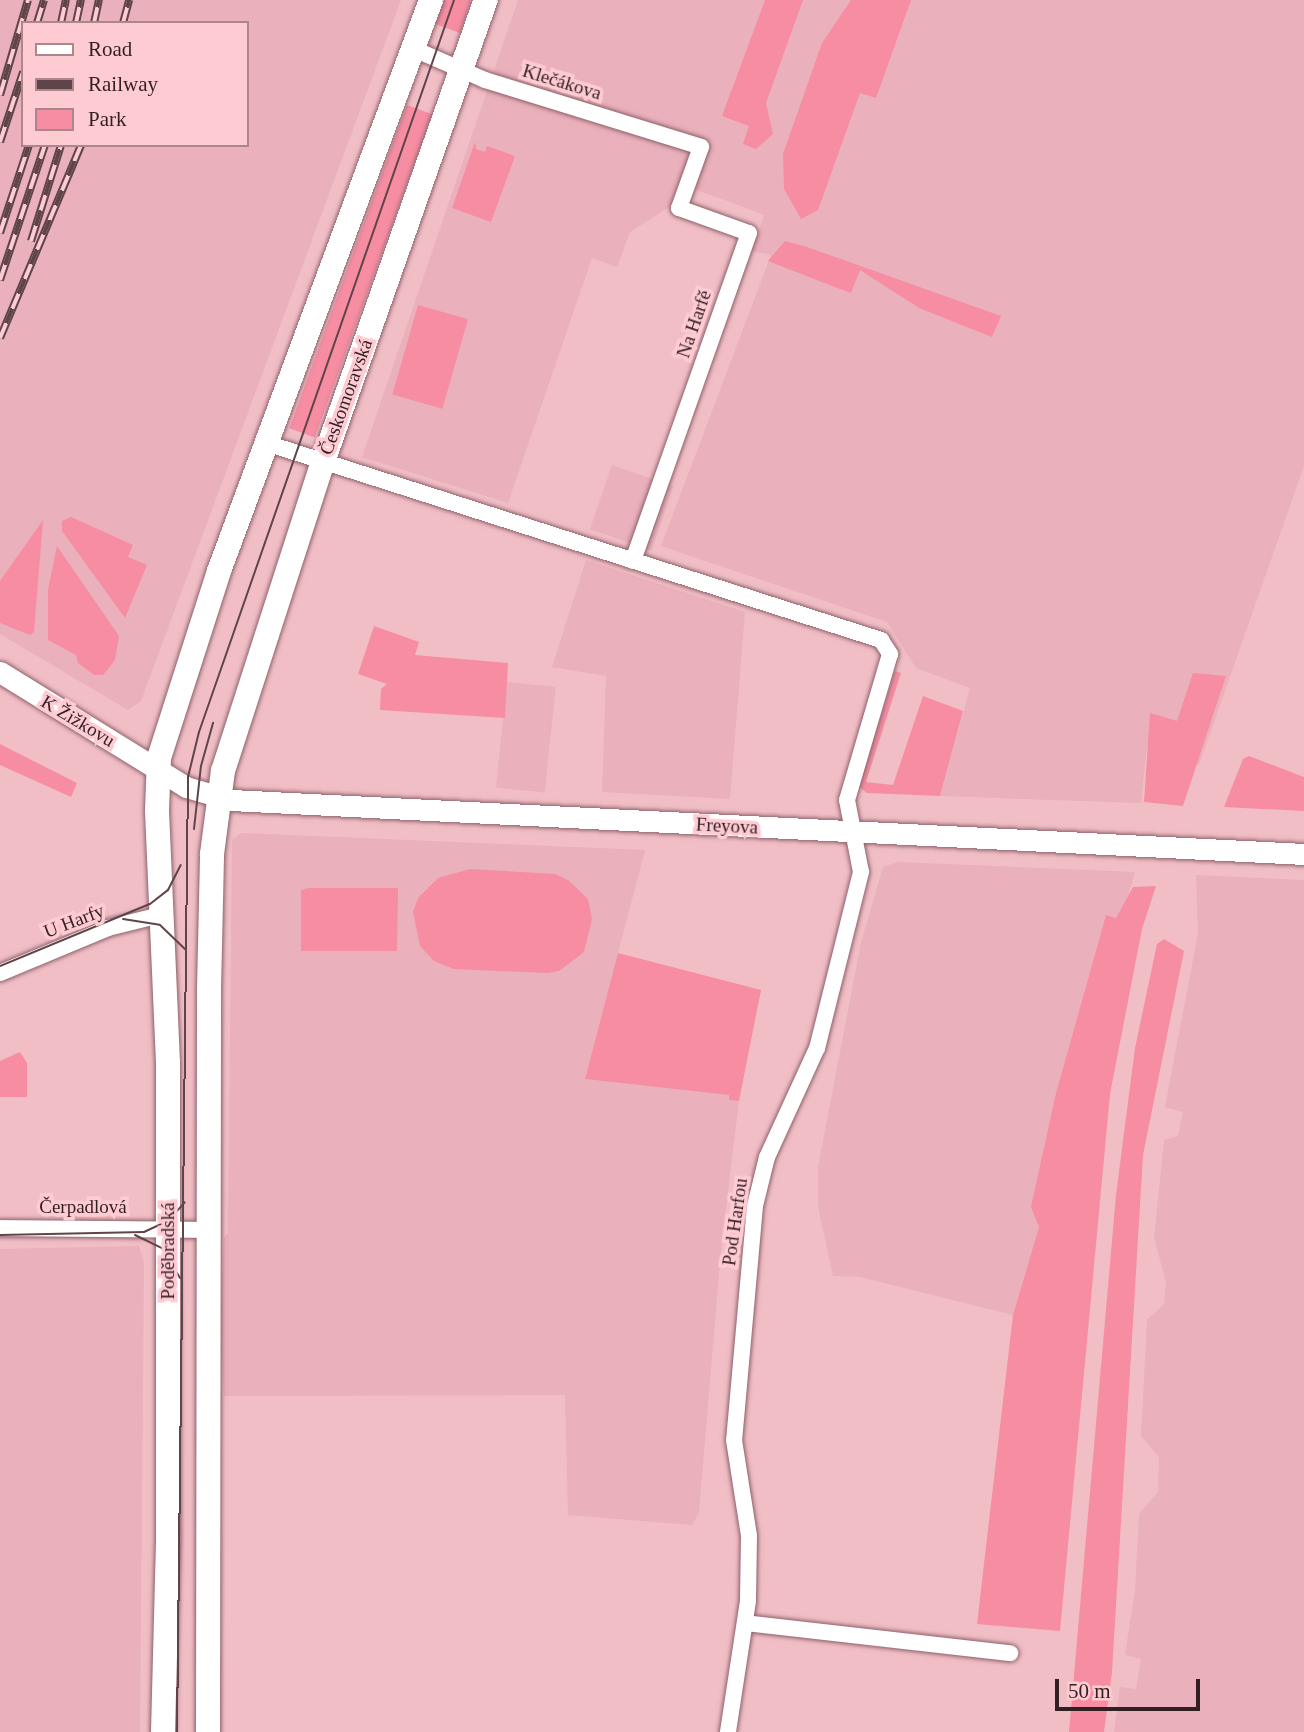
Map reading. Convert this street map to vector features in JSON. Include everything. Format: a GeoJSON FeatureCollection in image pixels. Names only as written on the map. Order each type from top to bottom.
{"type":"FeatureCollection","features":[{"type":"Feature","properties":{"kind":"main road"},"geometry":{"type":"LineString","coordinates":[[158,769],[187,664],[431,0]]}},
{"type":"Feature","properties":{"kind":"main road","name":"Českomoravská"},"geometry":{"type":"LineString","coordinates":[[219,798],[232,734],[323,462],[486,0]]}},
{"type":"Feature","properties":{"kind":"main road","name":"K Žižkovu"},"geometry":{"type":"LineString","coordinates":[[0,672],[158,769]]}},
{"type":"Feature","properties":{"kind":"main road","name":"Freyova"},"geometry":{"type":"LineString","coordinates":[[158,769],[193,790],[219,798],[854,834],[1304,854]]}},
{"type":"Feature","properties":{"kind":"main road","name":"Poděbradská"},"geometry":{"type":"LineString","coordinates":[[158,769],[164,914],[169,1229],[163,1732]]}},
{"type":"Feature","properties":{"kind":"main road"},"geometry":{"type":"LineString","coordinates":[[208,1732],[209,976],[219,798]]}},
{"type":"Feature","properties":{"kind":"street","name":"Klečákova"},"geometry":{"type":"LineString","coordinates":[[414,49],[462,70],[701,147]]}},
{"type":"Feature","properties":{"kind":"street","name":"Na Harfě"},"geometry":{"type":"LineString","coordinates":[[633,561],[749,233],[679,208],[701,147]]}},
{"type":"Feature","properties":{"kind":"street"},"geometry":{"type":"LineString","coordinates":[[266,443],[633,561]]}},
{"type":"Feature","properties":{"kind":"street","name":"Pod Harfou"},"geometry":{"type":"LineString","coordinates":[[633,561],[881,639],[890,654],[848,800],[861,872],[817,1048],[767,1157],[755,1206],[734,1440],[749,1536],[745,1623],[728,1732]]}},
{"type":"Feature","properties":{"kind":"street","name":"U Harfy"},"geometry":{"type":"LineString","coordinates":[[0,973],[108,928],[164,914]]}},
{"type":"Feature","properties":{"kind":"street","name":"Čerpadlová"},"geometry":{"type":"LineString","coordinates":[[0,1228],[208,1230]]}},
{"type":"Feature","properties":{"kind":"street"},"geometry":{"type":"LineString","coordinates":[[745,1623],[1010,1653]]}},
{"type":"Feature","properties":{"kind":"shaded area"},"geometry":{"type":"Polygon","coordinates":[[[0,0],[401,0],[141,701],[128,710],[0,634],[0,0]]]}},
{"type":"Feature","properties":{"kind":"shaded area"},"geometry":{"type":"Polygon","coordinates":[[[518,0],[1304,0],[1304,466],[1199,765],[1147,746],[1141,803],[940,796],[970,688],[916,668],[887,622],[661,546],[771,255],[752,251],[764,215],[733,203],[696,190],[630,232],[617,267],[592,258],[508,503],[362,457],[518,0]]]}},
{"type":"Feature","properties":{"kind":"shaded area"},"geometry":{"type":"Polygon","coordinates":[[[612,465],[673,486],[651,550],[590,529],[612,465]]]}},
{"type":"Feature","properties":{"kind":"shaded area"},"geometry":{"type":"Polygon","coordinates":[[[586,560],[745,612],[730,799],[602,792],[606,676],[552,667],[586,560]]]}},
{"type":"Feature","properties":{"kind":"shaded area"},"geometry":{"type":"Polygon","coordinates":[[[507,682],[556,687],[545,793],[496,787],[507,682]]]}},
{"type":"Feature","properties":{"kind":"shaded area"},"geometry":{"type":"Polygon","coordinates":[[[241,833],[645,850],[585,1079],[730,1095],[730,1100],[739,1101],[721,1250],[699,1513],[692,1525],[568,1515],[565,1395],[224,1396],[220,1331],[224,1237],[228,1233],[232,840],[241,833]]]}},
{"type":"Feature","properties":{"kind":"shaded area"},"geometry":{"type":"Polygon","coordinates":[[[898,862],[1135,872],[1126,903],[1116,918],[1106,915],[1056,1093],[1034,1207],[1039,1227],[1013,1315],[860,1277],[833,1276],[818,1207],[818,1167],[861,942],[883,867],[898,862]]]}},
{"type":"Feature","properties":{"kind":"shaded area"},"geometry":{"type":"Polygon","coordinates":[[[1196,875],[1304,880],[1304,1732],[1114,1732],[1120,1687],[1136,1689],[1141,1659],[1125,1655],[1135,1590],[1139,1514],[1158,1492],[1159,1457],[1141,1436],[1147,1320],[1164,1304],[1166,1282],[1154,1238],[1164,1140],[1178,1136],[1183,1112],[1165,1107],[1198,933],[1196,875]]]}},
{"type":"Feature","properties":{"kind":"shaded area"},"geometry":{"type":"Polygon","coordinates":[[[139,1246],[144,1262],[140,1732],[0,1732],[0,1249],[139,1246]]]}},
{"type":"Feature","properties":{"kind":"green space"},"geometry":{"type":"Polygon","coordinates":[[[443,0],[471,0],[460,33],[435,24],[443,0]]]}},
{"type":"Feature","properties":{"kind":"green space"},"geometry":{"type":"Polygon","coordinates":[[[765,0],[803,0],[766,103],[773,134],[756,149],[743,144],[749,126],[722,116],[765,0]]]}},
{"type":"Feature","properties":{"kind":"green space"},"geometry":{"type":"Polygon","coordinates":[[[851,0],[911,0],[876,98],[860,93],[818,210],[801,219],[784,189],[783,154],[822,43],[851,0]]]}},
{"type":"Feature","properties":{"kind":"green space"},"geometry":{"type":"Polygon","coordinates":[[[407,105],[432,114],[315,437],[289,428],[407,105]]]}},
{"type":"Feature","properties":{"kind":"green space"},"geometry":{"type":"Polygon","coordinates":[[[475,142],[476,149],[485,152],[487,146],[515,156],[491,222],[452,208],[475,142]]]}},
{"type":"Feature","properties":{"kind":"green space"},"geometry":{"type":"Polygon","coordinates":[[[785,241],[1001,316],[992,337],[919,308],[860,270],[851,293],[768,261],[785,241]]]}},
{"type":"Feature","properties":{"kind":"green space"},"geometry":{"type":"Polygon","coordinates":[[[418,305],[468,319],[442,409],[392,394],[418,305]]]}},
{"type":"Feature","properties":{"kind":"green space"},"geometry":{"type":"Polygon","coordinates":[[[71,517],[133,545],[128,557],[147,565],[125,618],[62,531],[62,521],[71,517]]]}},
{"type":"Feature","properties":{"kind":"green space"},"geometry":{"type":"Polygon","coordinates":[[[43,520],[34,632],[30,635],[0,623],[0,581],[43,520]]]}},
{"type":"Feature","properties":{"kind":"green space"},"geometry":{"type":"Polygon","coordinates":[[[57,546],[119,636],[115,660],[103,675],[94,675],[78,663],[76,655],[48,640],[48,590],[57,546]]]}},
{"type":"Feature","properties":{"kind":"green space"},"geometry":{"type":"Polygon","coordinates":[[[374,626],[419,642],[415,655],[508,663],[505,718],[380,710],[381,689],[387,684],[358,674],[374,626]]]}},
{"type":"Feature","properties":{"kind":"green space"},"geometry":{"type":"Polygon","coordinates":[[[895,671],[901,673],[866,782],[893,785],[923,696],[963,711],[940,796],[867,793],[859,787],[895,671]]]}},
{"type":"Feature","properties":{"kind":"green space"},"geometry":{"type":"Polygon","coordinates":[[[1193,673],[1226,676],[1183,806],[1144,802],[1150,713],[1177,721],[1193,673]]]}},
{"type":"Feature","properties":{"kind":"green space"},"geometry":{"type":"Polygon","coordinates":[[[0,744],[77,783],[71,797],[0,765],[0,744]]]}},
{"type":"Feature","properties":{"kind":"green space"},"geometry":{"type":"Polygon","coordinates":[[[1249,756],[1304,777],[1304,811],[1224,807],[1243,759],[1249,756]]]}},
{"type":"Feature","properties":{"kind":"green space"},"geometry":{"type":"Polygon","coordinates":[[[470,869],[555,874],[568,880],[588,899],[592,919],[584,952],[559,971],[548,973],[454,969],[434,961],[420,946],[413,912],[418,898],[438,878],[470,869]]]}},
{"type":"Feature","properties":{"kind":"green space"},"geometry":{"type":"Polygon","coordinates":[[[1156,886],[1142,929],[1110,1094],[1060,1631],[977,1624],[1013,1315],[1039,1227],[1031,1207],[1056,1093],[1106,915],[1116,918],[1133,887],[1156,886]]]}},
{"type":"Feature","properties":{"kind":"green space"},"geometry":{"type":"Polygon","coordinates":[[[398,888],[397,951],[301,951],[301,890],[398,888]]]}},
{"type":"Feature","properties":{"kind":"green space"},"geometry":{"type":"Polygon","coordinates":[[[1164,939],[1184,951],[1143,1155],[1112,1672],[1104,1732],[1069,1732],[1116,1195],[1135,1048],[1157,944],[1164,939]]]}},
{"type":"Feature","properties":{"kind":"green space"},"geometry":{"type":"Polygon","coordinates":[[[618,953],[761,990],[739,1101],[729,1100],[729,1095],[585,1079],[618,953]]]}},
{"type":"Feature","properties":{"kind":"green space"},"geometry":{"type":"Polygon","coordinates":[[[20,1052],[27,1063],[27,1097],[0,1097],[0,1061],[20,1052]]]}},
{"type":"Feature","properties":{"kind":"tram line"},"geometry":{"type":"LineString","coordinates":[[177,1732],[188,777],[199,732],[454,0]]}},
{"type":"Feature","properties":{"kind":"tram line"},"geometry":{"type":"LineString","coordinates":[[194,829],[201,766],[213,723]]}},
{"type":"Feature","properties":{"kind":"tram line"},"geometry":{"type":"LineString","coordinates":[[0,966],[150,904],[168,890],[181,865]]}},
{"type":"Feature","properties":{"kind":"tram line"},"geometry":{"type":"LineString","coordinates":[[123,919],[160,925],[185,949]]}},
{"type":"Feature","properties":{"kind":"tram line"},"geometry":{"type":"LineString","coordinates":[[0,1235],[144,1232],[168,1221],[185,1202]]}},
{"type":"Feature","properties":{"kind":"tram line"},"geometry":{"type":"LineString","coordinates":[[135,1235],[162,1248],[180,1278]]}},
{"type":"Feature","properties":{"kind":"railway"},"geometry":{"type":"LineString","coordinates":[[22,21],[28,0]]}},
{"type":"Feature","properties":{"kind":"railway"},"geometry":{"type":"LineString","coordinates":[[38,21],[44,0]]}},
{"type":"Feature","properties":{"kind":"railway"},"geometry":{"type":"LineString","coordinates":[[61,21],[66,0]]}},
{"type":"Feature","properties":{"kind":"railway"},"geometry":{"type":"LineString","coordinates":[[76,21],[81,0]]}},
{"type":"Feature","properties":{"kind":"railway"},"geometry":{"type":"LineString","coordinates":[[94,21],[99,0]]}},
{"type":"Feature","properties":{"kind":"railway"},"geometry":{"type":"LineString","coordinates":[[124,21],[129,0]]}},
{"type":"Feature","properties":{"kind":"railway"},"geometry":{"type":"LineString","coordinates":[[0,95],[21,24]]}},
{"type":"Feature","properties":{"kind":"railway"},"geometry":{"type":"LineString","coordinates":[[0,142],[21,78]]}},
{"type":"Feature","properties":{"kind":"railway"},"geometry":{"type":"LineString","coordinates":[[0,233],[28,147]]}},
{"type":"Feature","properties":{"kind":"railway"},"geometry":{"type":"LineString","coordinates":[[0,280],[44,147]]}},
{"type":"Feature","properties":{"kind":"railway"},"geometry":{"type":"LineString","coordinates":[[31,241],[60,147]]}},
{"type":"Feature","properties":{"kind":"railway"},"geometry":{"type":"LineString","coordinates":[[0,338],[80,147]]}}]}
